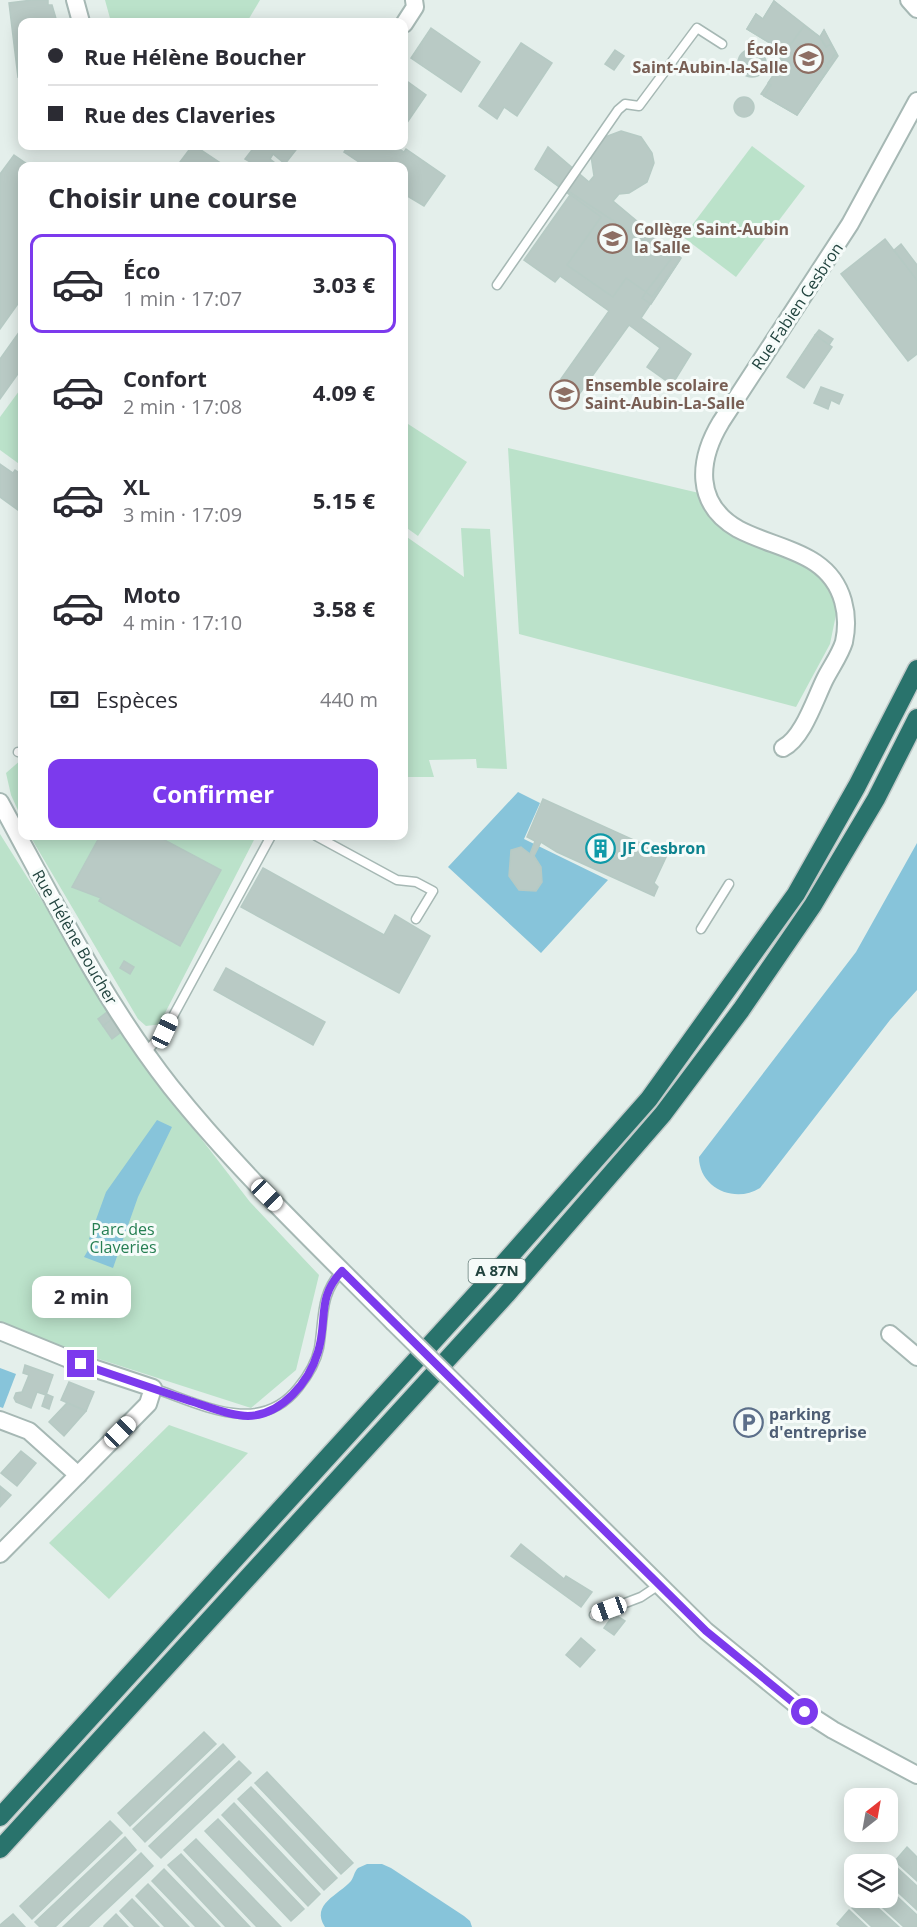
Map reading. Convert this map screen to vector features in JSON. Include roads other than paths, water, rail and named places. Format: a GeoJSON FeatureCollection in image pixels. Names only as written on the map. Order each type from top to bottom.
{"type":"FeatureCollection","features":[{"type":"Feature","properties":{"kind":"highway","name":"A 87N"},"geometry":{"type":"LineString","coordinates":[[0,1817],[193,1602],[489,1280],[649,1098],[796,894],[857,786],[917,669]]}},
{"type":"Feature","properties":{"kind":"highway","name":"A 87N"},"geometry":{"type":"LineString","coordinates":[[0,1849],[506,1295],[663,1114],[741,1011],[813,905],[876,799],[917,718]]}},
{"type":"Feature","properties":{"kind":"highway"},"geometry":{"type":"LineString","coordinates":[[0,1806],[32,1783]]}},
{"type":"Feature","properties":{"kind":"street"},"geometry":{"type":"LineString","coordinates":[[75,0],[80,18]]}},
{"type":"Feature","properties":{"kind":"street"},"geometry":{"type":"LineString","coordinates":[[408,18],[415,7],[414,0]]}},
{"type":"Feature","properties":{"kind":"street"},"geometry":{"type":"LineString","coordinates":[[909,0],[917,9]]}},
{"type":"Feature","properties":{"kind":"street","name":"Rue Fabien Cesbron"},"geometry":{"type":"LineString","coordinates":[[783,748],[798,736],[843,645],[846,627],[845,608],[836,585],[814,561],[741,530],[721,516],[708,495],[704,477],[704,459],[707,447],[721,422],[850,224],[917,101]]}},
{"type":"Feature","properties":{"kind":"street","name":"Rue Hélène Boucher"},"geometry":{"type":"LineString","coordinates":[[0,802],[18,835]]}},
{"type":"Feature","properties":{"kind":"street","name":"Rue Hélène Boucher"},"geometry":{"type":"LineString","coordinates":[[21,840],[85,959],[146,1052],[170,1085],[237,1165],[706,1631],[805,1712],[917,1775]]}},
{"type":"Feature","properties":{"kind":"street"},"geometry":{"type":"LineString","coordinates":[[0,1331],[81,1364],[153,1389],[148,1404],[0,1554]]}},
{"type":"Feature","properties":{"kind":"street"},"geometry":{"type":"LineString","coordinates":[[890,1334],[917,1357]]}},
{"type":"Feature","properties":{"kind":"street"},"geometry":{"type":"LineString","coordinates":[[0,1420],[29,1431],[78,1475]]}},
{"type":"Feature","properties":{"kind":"lane"},"geometry":{"type":"LineString","coordinates":[[497,285],[618,110],[625,104],[639,106],[697,28],[722,44]]}},
{"type":"Feature","properties":{"kind":"lane"},"geometry":{"type":"LineString","coordinates":[[146,1052],[165,1031],[269,840]]}},
{"type":"Feature","properties":{"kind":"lane"},"geometry":{"type":"LineString","coordinates":[[323,840],[397,880],[416,882],[433,891],[416,919]]}},
{"type":"Feature","properties":{"kind":"lane"},"geometry":{"type":"LineString","coordinates":[[701,929],[729,884]]}},
{"type":"Feature","properties":{"kind":"lane"},"geometry":{"type":"LineString","coordinates":[[153,1389],[247,1416],[271,1410],[291,1397],[308,1376],[319,1351],[324,1302],[331,1283],[342,1271]]}},
{"type":"Feature","properties":{"kind":"lane"},"geometry":{"type":"LineString","coordinates":[[594,1615],[640,1597],[659,1585]]}},
{"type":"Feature","properties":{"kind":"water"},"geometry":{"type":"Polygon","coordinates":[[[518,792],[540,803],[524,839],[608,880],[541,953],[448,867],[518,792]]]}},
{"type":"Feature","properties":{"kind":"water"},"geometry":{"type":"Polygon","coordinates":[[[917,843],[917,990],[890,1020],[760,1188],[750,1193],[740,1194],[720,1190],[705,1177],[699,1157],[856,952],[917,843]]]}},
{"type":"Feature","properties":{"kind":"water"},"geometry":{"type":"Polygon","coordinates":[[[157,1120],[172,1127],[138,1197],[113,1268],[84,1257],[93,1242],[89,1239],[106,1192],[157,1120]]]}},
{"type":"Feature","properties":{"kind":"water"},"geometry":{"type":"Polygon","coordinates":[[[0,1368],[16,1374],[3,1408],[0,1407],[0,1368]]]}},
{"type":"Feature","properties":{"kind":"water"},"geometry":{"type":"Polygon","coordinates":[[[367,1864],[382,1864],[391,1868],[464,1916],[470,1921],[472,1927],[325,1927],[321,1919],[323,1906],[351,1881],[358,1868],[367,1864]]]}},
{"type":"Feature","properties":{"kind":"place","name":"École Saint-Aubin-la-Salle"},"geometry":{"type":"Point","coordinates":[809,58]}},
{"type":"Feature","properties":{"kind":"place","name":"Collège Saint-Aubin la Salle"},"geometry":{"type":"Point","coordinates":[613,238]}},
{"type":"Feature","properties":{"kind":"place","name":"Ensemble scolaire Saint-Aubin-La-Salle"},"geometry":{"type":"Point","coordinates":[564,394]}},
{"type":"Feature","properties":{"kind":"place","name":"JF Cesbron"},"geometry":{"type":"Point","coordinates":[601,848]}},
{"type":"Feature","properties":{"kind":"place","name":"parking d'entreprise"},"geometry":{"type":"Point","coordinates":[748,1423]}},
{"type":"Feature","properties":{"kind":"park label","name":"Parc des Claveries"},"geometry":{"type":"Point","coordinates":[123,1238]}}]}
